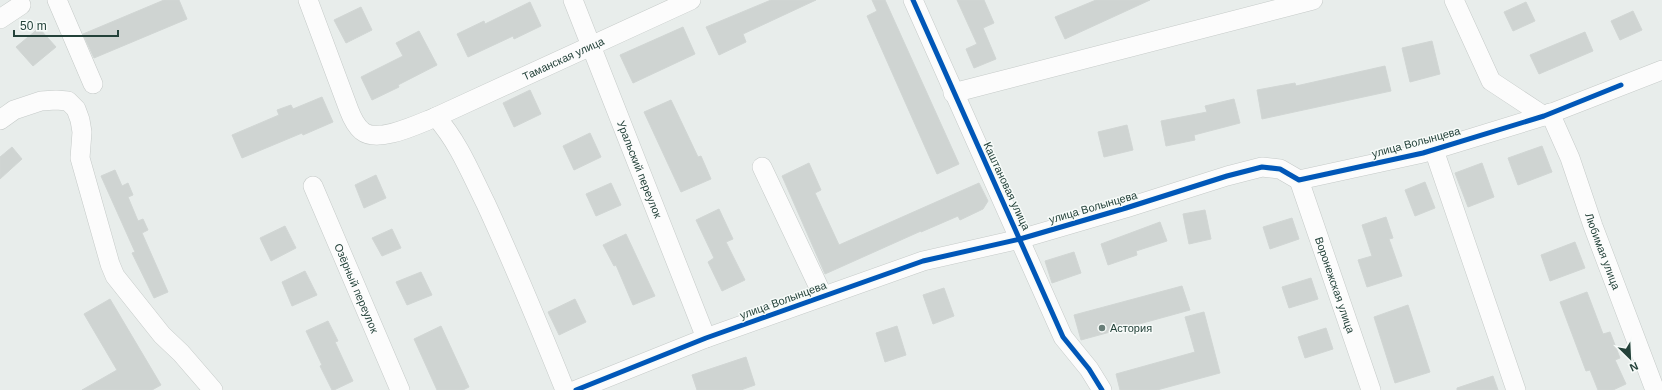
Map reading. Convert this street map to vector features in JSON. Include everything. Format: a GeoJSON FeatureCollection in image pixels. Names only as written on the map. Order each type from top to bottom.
{"type":"FeatureCollection","features":[{"type":"Feature","properties":{"kind":"street"},"geometry":{"type":"LineString","coordinates":[[57,0],[93,84]]}},
{"type":"Feature","properties":{"kind":"street","name":"Таманская улица"},"geometry":{"type":"LineString","coordinates":[[308,0],[355,124],[363,132],[375,136],[389,134],[436,117],[691,0]]}},
{"type":"Feature","properties":{"kind":"street","name":"Уральский переулок"},"geometry":{"type":"LineString","coordinates":[[573,0],[706,338]]}},
{"type":"Feature","properties":{"kind":"street","name":"Каштановая улица"},"geometry":{"type":"LineString","coordinates":[[913,0],[953,93],[1064,337],[1089,369],[1102,390]]}},
{"type":"Feature","properties":{"kind":"street"},"geometry":{"type":"LineString","coordinates":[[953,93],[1313,0]]}},
{"type":"Feature","properties":{"kind":"street"},"geometry":{"type":"LineString","coordinates":[[1454,0],[1491,81],[1547,114]]}},
{"type":"Feature","properties":{"kind":"street"},"geometry":{"type":"LineString","coordinates":[[0,19],[21,5]]}},
{"type":"Feature","properties":{"kind":"street","name":"улица Волынцева"},"geometry":{"type":"LineString","coordinates":[[576,390],[706,338],[923,261],[1020,238],[1126,208],[1227,176],[1262,167],[1280,169],[1299,180],[1434,150],[1547,114],[1662,70]]}},
{"type":"Feature","properties":{"kind":"street"},"geometry":{"type":"LineString","coordinates":[[0,120],[14,110],[28,105],[56,100],[68,101],[76,109],[82,132],[80,158],[110,264],[115,276],[162,335],[181,353],[213,390]]}},
{"type":"Feature","properties":{"kind":"street","name":"Любимая улица"},"geometry":{"type":"LineString","coordinates":[[1547,114],[1570,158],[1593,226],[1655,390]]}},
{"type":"Feature","properties":{"kind":"street"},"geometry":{"type":"LineString","coordinates":[[436,117],[449,132],[460,150],[500,235],[565,390]]}},
{"type":"Feature","properties":{"kind":"street"},"geometry":{"type":"LineString","coordinates":[[1434,150],[1516,390]]}},
{"type":"Feature","properties":{"kind":"street"},"geometry":{"type":"LineString","coordinates":[[762,167],[823,296]]}},
{"type":"Feature","properties":{"kind":"street","name":"Воронежская улица"},"geometry":{"type":"LineString","coordinates":[[1299,180],[1371,390]]}},
{"type":"Feature","properties":{"kind":"street","name":"Озёрный переулок"},"geometry":{"type":"LineString","coordinates":[[313,186],[400,390]]}},
{"type":"Feature","properties":{"kind":"building"},"geometry":{"type":"Polygon","coordinates":[[[164,0],[179,0],[187,19],[94,58],[83,34],[164,0]]]}},
{"type":"Feature","properties":{"kind":"building"},"geometry":{"type":"Polygon","coordinates":[[[771,0],[816,0],[743,34],[746,42],[719,55],[706,27],[771,0]]]}},
{"type":"Feature","properties":{"kind":"building"},"geometry":{"type":"Polygon","coordinates":[[[872,0],[885,0],[959,164],[937,174],[867,16],[877,11],[872,0]]]}},
{"type":"Feature","properties":{"kind":"building"},"geometry":{"type":"Polygon","coordinates":[[[957,0],[984,0],[994,23],[983,28],[996,59],[974,68],[966,49],[977,44],[957,0]]]}},
{"type":"Feature","properties":{"kind":"building"},"geometry":{"type":"Polygon","coordinates":[[[1096,0],[1150,0],[1065,39],[1055,17],[1096,0]]]}},
{"type":"Feature","properties":{"kind":"building"},"geometry":{"type":"Polygon","coordinates":[[[530,2],[541,26],[514,39],[513,36],[468,57],[457,34],[484,21],[485,24],[530,2]]]}},
{"type":"Feature","properties":{"kind":"building"},"geometry":{"type":"Polygon","coordinates":[[[1526,2],[1535,21],[1513,31],[1504,12],[1526,2]]]}},
{"type":"Feature","properties":{"kind":"building"},"geometry":{"type":"Polygon","coordinates":[[[361,7],[372,30],[346,43],[334,20],[361,7]]]}},
{"type":"Feature","properties":{"kind":"building"},"geometry":{"type":"Polygon","coordinates":[[[1633,11],[1642,30],[1620,40],[1611,21],[1633,11]]]}},
{"type":"Feature","properties":{"kind":"building"},"geometry":{"type":"Polygon","coordinates":[[[683,27],[695,54],[633,83],[620,55],[683,27]]]}},
{"type":"Feature","properties":{"kind":"building"},"geometry":{"type":"Polygon","coordinates":[[[39,28],[56,47],[33,66],[16,47],[39,28]]]}},
{"type":"Feature","properties":{"kind":"building"},"geometry":{"type":"Polygon","coordinates":[[[419,31],[437,65],[398,85],[399,87],[372,100],[361,77],[403,56],[396,43],[419,31]]]}},
{"type":"Feature","properties":{"kind":"building"},"geometry":{"type":"Polygon","coordinates":[[[1585,32],[1593,51],[1539,74],[1530,55],[1585,32]]]}},
{"type":"Feature","properties":{"kind":"building"},"geometry":{"type":"Polygon","coordinates":[[[1432,41],[1440,74],[1410,82],[1402,48],[1432,41]]]}},
{"type":"Feature","properties":{"kind":"building"},"geometry":{"type":"Polygon","coordinates":[[[1385,66],[1391,91],[1262,119],[1257,90],[1295,83],[1296,86],[1385,66]]]}},
{"type":"Feature","properties":{"kind":"building"},"geometry":{"type":"Polygon","coordinates":[[[530,90],[541,114],[514,127],[503,103],[530,90]]]}},
{"type":"Feature","properties":{"kind":"building"},"geometry":{"type":"Polygon","coordinates":[[[322,97],[333,122],[242,158],[232,135],[279,115],[277,110],[291,105],[293,109],[322,97]]]}},
{"type":"Feature","properties":{"kind":"building"},"geometry":{"type":"Polygon","coordinates":[[[1234,99],[1240,123],[1194,135],[1195,140],[1166,146],[1161,121],[1207,112],[1205,106],[1234,99]]]}},
{"type":"Feature","properties":{"kind":"building"},"geometry":{"type":"Polygon","coordinates":[[[671,100],[698,157],[701,156],[711,179],[681,192],[644,112],[671,100]]]}},
{"type":"Feature","properties":{"kind":"building"},"geometry":{"type":"Polygon","coordinates":[[[1127,125],[1133,150],[1104,157],[1098,132],[1127,125]]]}},
{"type":"Feature","properties":{"kind":"building"},"geometry":{"type":"Polygon","coordinates":[[[590,133],[601,157],[574,170],[563,146],[590,133]]]}},
{"type":"Feature","properties":{"kind":"building"},"geometry":{"type":"Polygon","coordinates":[[[1542,146],[1552,172],[1518,185],[1508,158],[1542,146]]]}},
{"type":"Feature","properties":{"kind":"building"},"geometry":{"type":"Polygon","coordinates":[[[12,147],[22,159],[0,179],[0,157],[12,147]]]}},
{"type":"Feature","properties":{"kind":"building"},"geometry":{"type":"Polygon","coordinates":[[[809,163],[821,190],[815,193],[839,245],[979,183],[988,201],[983,209],[960,220],[958,216],[825,274],[782,176],[809,163]]]}},
{"type":"Feature","properties":{"kind":"building"},"geometry":{"type":"Polygon","coordinates":[[[1482,163],[1494,197],[1468,207],[1455,173],[1482,163]]]}},
{"type":"Feature","properties":{"kind":"building"},"geometry":{"type":"Polygon","coordinates":[[[115,170],[122,186],[128,183],[133,195],[128,197],[138,221],[143,219],[148,230],[142,233],[168,292],[154,298],[132,253],[135,252],[101,176],[115,170]]]}},
{"type":"Feature","properties":{"kind":"building"},"geometry":{"type":"Polygon","coordinates":[[[376,175],[386,198],[364,208],[355,185],[376,175]]]}},
{"type":"Feature","properties":{"kind":"building"},"geometry":{"type":"Polygon","coordinates":[[[1425,182],[1435,208],[1415,216],[1405,190],[1425,182]]]}},
{"type":"Feature","properties":{"kind":"building"},"geometry":{"type":"Polygon","coordinates":[[[611,183],[621,205],[596,216],[586,194],[611,183]]]}},
{"type":"Feature","properties":{"kind":"building"},"geometry":{"type":"Polygon","coordinates":[[[719,209],[733,239],[726,242],[745,280],[722,291],[708,262],[714,258],[696,220],[719,209]]]}},
{"type":"Feature","properties":{"kind":"building"},"geometry":{"type":"Polygon","coordinates":[[[1205,210],[1211,239],[1189,244],[1183,214],[1205,210]]]}},
{"type":"Feature","properties":{"kind":"building"},"geometry":{"type":"Polygon","coordinates":[[[1386,217],[1393,238],[1389,239],[1402,276],[1367,287],[1358,260],[1372,256],[1362,225],[1386,217]]]}},
{"type":"Feature","properties":{"kind":"building"},"geometry":{"type":"Polygon","coordinates":[[[1292,218],[1299,239],[1270,249],[1263,227],[1292,218]]]}},
{"type":"Feature","properties":{"kind":"building"},"geometry":{"type":"Polygon","coordinates":[[[1160,222],[1167,241],[1136,251],[1137,255],[1108,265],[1101,244],[1160,222]]]}},
{"type":"Feature","properties":{"kind":"building"},"geometry":{"type":"Polygon","coordinates":[[[285,226],[296,248],[271,261],[260,238],[285,226]]]}},
{"type":"Feature","properties":{"kind":"building"},"geometry":{"type":"Polygon","coordinates":[[[392,229],[401,248],[382,256],[372,238],[392,229]]]}},
{"type":"Feature","properties":{"kind":"building"},"geometry":{"type":"Polygon","coordinates":[[[626,234],[655,296],[633,305],[616,265],[614,266],[603,245],[626,234]]]}},
{"type":"Feature","properties":{"kind":"building"},"geometry":{"type":"Polygon","coordinates":[[[1575,242],[1585,268],[1550,281],[1541,255],[1575,242]]]}},
{"type":"Feature","properties":{"kind":"building"},"geometry":{"type":"Polygon","coordinates":[[[1074,252],[1081,273],[1052,283],[1045,261],[1074,252]]]}},
{"type":"Feature","properties":{"kind":"building"},"geometry":{"type":"Polygon","coordinates":[[[305,271],[317,295],[292,306],[282,282],[305,271]]]}},
{"type":"Feature","properties":{"kind":"building"},"geometry":{"type":"Polygon","coordinates":[[[421,272],[432,295],[407,305],[396,282],[421,272]]]}},
{"type":"Feature","properties":{"kind":"building"},"geometry":{"type":"Polygon","coordinates":[[[1311,278],[1318,299],[1289,308],[1282,287],[1311,278]]]}},
{"type":"Feature","properties":{"kind":"building","name":"Астория"},"geometry":{"type":"Polygon","coordinates":[[[1182,286],[1190,310],[1081,340],[1074,315],[1182,286]]]}},
{"type":"Feature","properties":{"kind":"building"},"geometry":{"type":"Polygon","coordinates":[[[944,288],[954,316],[933,324],[923,295],[944,288]]]}},
{"type":"Feature","properties":{"kind":"building"},"geometry":{"type":"Polygon","coordinates":[[[1587,292],[1603,334],[1610,332],[1620,358],[1615,360],[1626,384],[1613,390],[1598,390],[1590,370],[1586,371],[1560,302],[1587,292]]]}},
{"type":"Feature","properties":{"kind":"building"},"geometry":{"type":"Polygon","coordinates":[[[110,299],[161,385],[152,390],[82,390],[117,370],[84,314],[110,299]]]}},
{"type":"Feature","properties":{"kind":"building"},"geometry":{"type":"Polygon","coordinates":[[[575,299],[586,322],[559,335],[548,312],[575,299]]]}},
{"type":"Feature","properties":{"kind":"building"},"geometry":{"type":"Polygon","coordinates":[[[1408,305],[1430,372],[1395,383],[1374,317],[1408,305]]]}},
{"type":"Feature","properties":{"kind":"building"},"geometry":{"type":"Polygon","coordinates":[[[1204,312],[1220,373],[1157,390],[1120,390],[1116,374],[1195,352],[1185,317],[1204,312]]]}},
{"type":"Feature","properties":{"kind":"building"},"geometry":{"type":"Polygon","coordinates":[[[328,321],[338,341],[335,342],[353,381],[334,390],[332,390],[320,366],[322,365],[306,331],[328,321]]]}},
{"type":"Feature","properties":{"kind":"building"},"geometry":{"type":"Polygon","coordinates":[[[441,326],[469,387],[463,390],[437,390],[414,339],[441,326]]]}},
{"type":"Feature","properties":{"kind":"building"},"geometry":{"type":"Polygon","coordinates":[[[897,326],[906,355],[885,362],[876,333],[897,326]]]}},
{"type":"Feature","properties":{"kind":"building"},"geometry":{"type":"Polygon","coordinates":[[[1326,328],[1333,349],[1305,358],[1298,337],[1326,328]]]}},
{"type":"Feature","properties":{"kind":"building"},"geometry":{"type":"Polygon","coordinates":[[[746,357],[755,385],[741,390],[697,390],[692,375],[746,357]]]}},
{"type":"Feature","properties":{"kind":"building"},"geometry":{"type":"Polygon","coordinates":[[[1493,376],[1498,390],[1457,390],[1457,388],[1493,376]]]}},
{"type":"Feature","properties":{"kind":"cycle path"},"geometry":{"type":"LineString","coordinates":[[913,0],[1063,337],[1089,369],[1102,390]]}},
{"type":"Feature","properties":{"kind":"cycle path"},"geometry":{"type":"LineString","coordinates":[[576,390],[706,338],[923,261],[1020,239],[1126,208],[1227,176],[1262,167],[1280,169],[1299,180],[1423,153],[1544,116],[1621,85]]}},
{"type":"Feature","properties":{"kind":"place","name":"Астория"},"geometry":{"type":"Point","coordinates":[1102,328]}}]}
